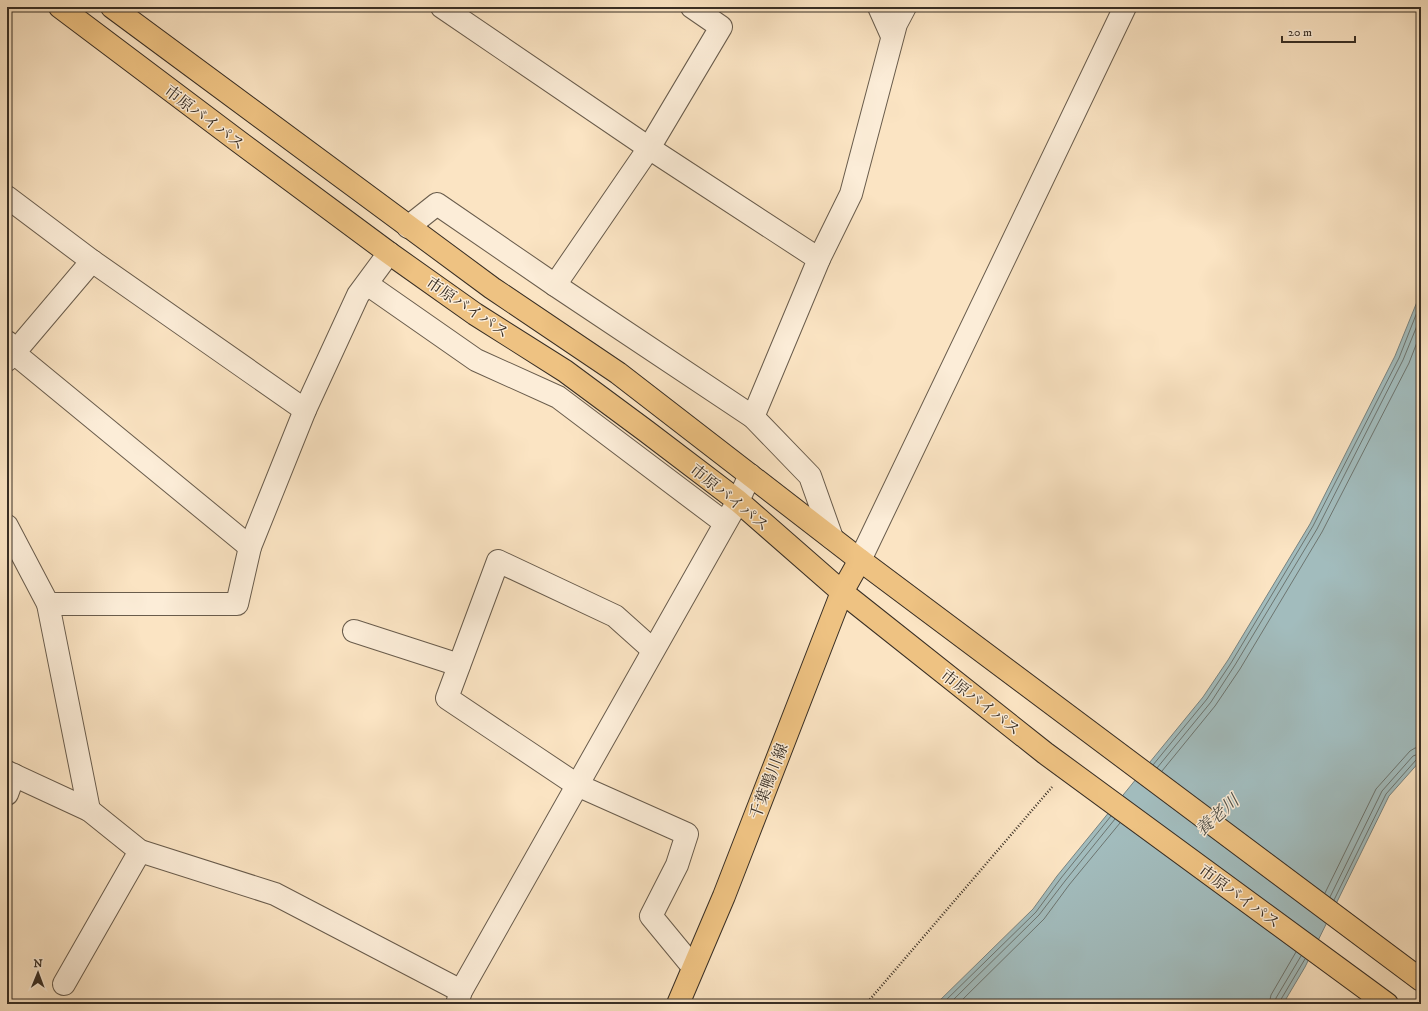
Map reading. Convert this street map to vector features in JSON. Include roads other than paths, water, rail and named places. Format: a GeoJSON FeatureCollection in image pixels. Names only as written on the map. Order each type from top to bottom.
{"type":"FeatureCollection","features":[{"type":"Feature","properties":{"kind":"main road","name":"市原バイパス"},"geometry":{"type":"LineString","coordinates":[[60,7],[389,253],[475,314],[565,371],[738,501],[842,592],[1045,752],[1386,1004]]}},
{"type":"Feature","properties":{"kind":"main road","name":"市原バイパス"},"geometry":{"type":"LineString","coordinates":[[112,7],[492,288],[618,373],[860,560],[1421,980]]}},
{"type":"Feature","properties":{"kind":"main road","name":"千葉鴨川線"},"geometry":{"type":"LineString","coordinates":[[678,1004],[724,896],[842,592],[860,560]]}},
{"type":"Feature","properties":{"kind":"street"},"geometry":{"type":"LineString","coordinates":[[442,7],[649,148],[819,259]]}},
{"type":"Feature","properties":{"kind":"street"},"geometry":{"type":"LineString","coordinates":[[555,285],[649,148],[721,27],[692,7]]}},
{"type":"Feature","properties":{"kind":"street"},"geometry":{"type":"LineString","coordinates":[[879,7],[892,36]]}},
{"type":"Feature","properties":{"kind":"street"},"geometry":{"type":"LineString","coordinates":[[752,417],[819,259],[851,194],[892,36],[896,24],[905,7]]}},
{"type":"Feature","properties":{"kind":"street"},"geometry":{"type":"LineString","coordinates":[[860,560],[1124,7]]}},
{"type":"Feature","properties":{"kind":"street"},"geometry":{"type":"LineString","coordinates":[[7,197],[92,261],[305,410]]}},
{"type":"Feature","properties":{"kind":"street"},"geometry":{"type":"LineString","coordinates":[[408,227],[437,204],[752,417],[810,476],[832,538]]}},
{"type":"Feature","properties":{"kind":"street"},"geometry":{"type":"LineString","coordinates":[[48,604],[238,604],[250,547],[305,410],[358,295],[389,253]]}},
{"type":"Feature","properties":{"kind":"street"},"geometry":{"type":"LineString","coordinates":[[92,261],[9,352],[250,547]]}},
{"type":"Feature","properties":{"kind":"street"},"geometry":{"type":"LineString","coordinates":[[367,284],[476,360],[558,397],[726,523]]}},
{"type":"Feature","properties":{"kind":"street"},"geometry":{"type":"LineString","coordinates":[[9,780],[89,810],[140,851],[275,894],[459,997],[577,785],[726,523],[750,475]]}},
{"type":"Feature","properties":{"kind":"street"},"geometry":{"type":"LineString","coordinates":[[7,526],[48,604],[89,810]]}},
{"type":"Feature","properties":{"kind":"street"},"geometry":{"type":"LineString","coordinates":[[654,650],[615,616],[498,561],[447,698],[577,785],[687,834],[677,865],[651,916],[693,967]]}},
{"type":"Feature","properties":{"kind":"street"},"geometry":{"type":"LineString","coordinates":[[354,631],[459,665]]}},
{"type":"Feature","properties":{"kind":"street"},"geometry":{"type":"LineString","coordinates":[[64,984],[140,851]]}},
{"type":"Feature","properties":{"kind":"water","name":"養老川"},"geometry":{"type":"Polygon","coordinates":[[[1421,292],[1421,760],[1389,796],[1305,967],[1283,1004],[936,1004],[1033,909],[1057,876],[1203,697],[1228,660],[1310,524],[1395,356],[1421,292]]]}}]}
